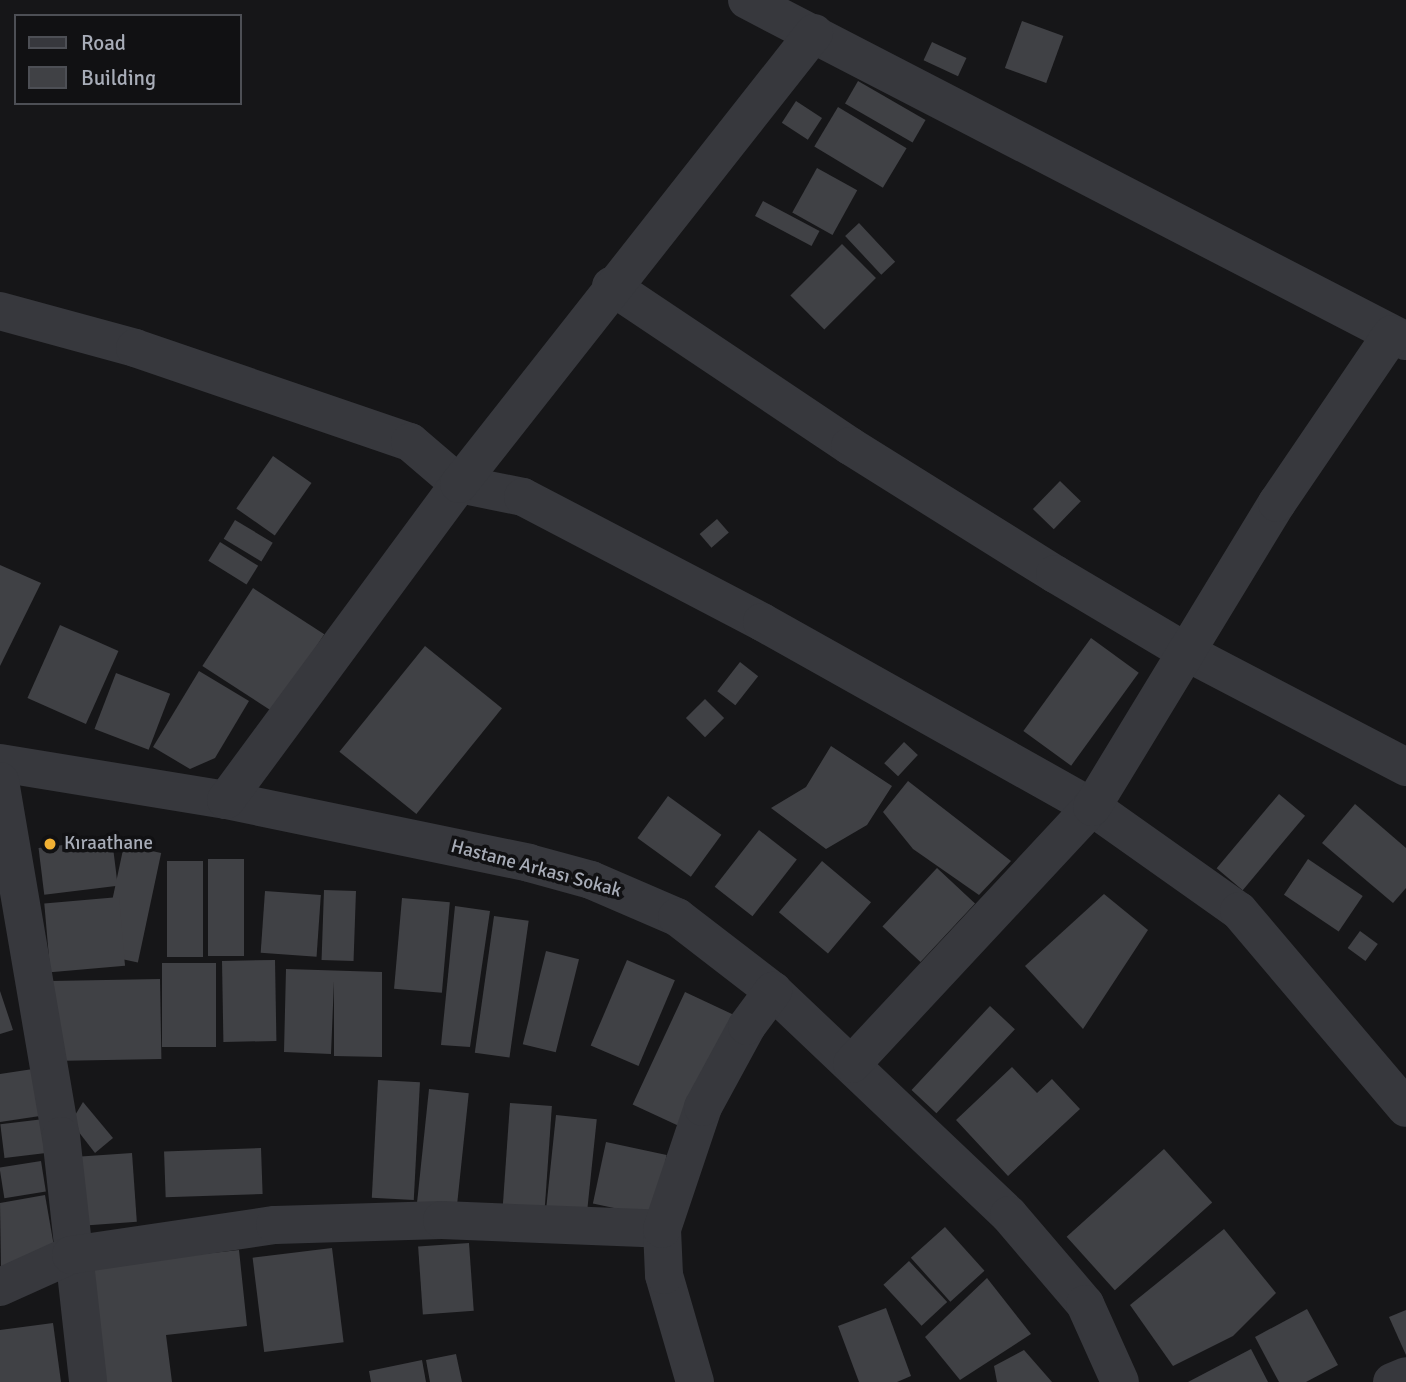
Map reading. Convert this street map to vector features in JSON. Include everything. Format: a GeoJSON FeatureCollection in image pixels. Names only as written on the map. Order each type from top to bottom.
{"type":"FeatureCollection","features":[{"type":"Feature","properties":{"kind":"street"},"geometry":{"type":"LineString","coordinates":[[747,0],[1399,338],[1276,503],[1188,653],[1092,807],[852,1064]]}},
{"type":"Feature","properties":{"kind":"street"},"geometry":{"type":"LineString","coordinates":[[226,800],[459,484],[611,286],[814,33]]}},
{"type":"Feature","properties":{"kind":"street"},"geometry":{"type":"LineString","coordinates":[[611,286],[850,446],[1188,653],[1406,767]]}},
{"type":"Feature","properties":{"kind":"street"},"geometry":{"type":"LineString","coordinates":[[0,311],[135,348],[410,442],[459,484],[523,497],[761,622],[1092,807],[1239,911],[1406,1108]]}},
{"type":"Feature","properties":{"kind":"street","name":"Hastane Arkası Sokak"},"geometry":{"type":"LineString","coordinates":[[0,763],[226,800],[591,880],[677,917],[773,991],[1009,1215],[1085,1304],[1120,1382]]}},
{"type":"Feature","properties":{"kind":"street"},"geometry":{"type":"LineString","coordinates":[[0,781],[13,920],[61,1136],[71,1255],[86,1332],[89,1382]]}},
{"type":"Feature","properties":{"kind":"street"},"geometry":{"type":"LineString","coordinates":[[695,1382],[664,1275],[662,1229],[703,1107],[747,1026],[773,991]]}},
{"type":"Feature","properties":{"kind":"street"},"geometry":{"type":"LineString","coordinates":[[0,1287],[71,1255],[275,1225],[442,1220],[662,1229]]}},
{"type":"Feature","properties":{"kind":"street"},"geometry":{"type":"LineString","coordinates":[[1392,1382],[1406,1376]]}},
{"type":"Feature","properties":{"kind":"building"},"geometry":{"type":"Polygon","coordinates":[[[1022,21],[1063,36],[1046,83],[1005,68],[1022,21]]]}},
{"type":"Feature","properties":{"kind":"building"},"geometry":{"type":"Polygon","coordinates":[[[932,42],[966,58],[958,76],[924,60],[932,42]]]}},
{"type":"Feature","properties":{"kind":"building"},"geometry":{"type":"Polygon","coordinates":[[[858,81],[926,120],[913,143],[845,104],[858,81]]]}},
{"type":"Feature","properties":{"kind":"building"},"geometry":{"type":"Polygon","coordinates":[[[796,101],[822,118],[808,140],[782,123],[796,101]]]}},
{"type":"Feature","properties":{"kind":"building"},"geometry":{"type":"Polygon","coordinates":[[[838,107],[907,148],[883,188],[814,146],[838,107]]]}},
{"type":"Feature","properties":{"kind":"building"},"geometry":{"type":"Polygon","coordinates":[[[817,168],[857,190],[833,235],[792,213],[817,168]]]}},
{"type":"Feature","properties":{"kind":"building"},"geometry":{"type":"Polygon","coordinates":[[[763,201],[820,231],[812,246],[755,216],[763,201]]]}},
{"type":"Feature","properties":{"kind":"building"},"geometry":{"type":"Polygon","coordinates":[[[859,223],[895,262],[881,275],[845,236],[859,223]]]}},
{"type":"Feature","properties":{"kind":"building"},"geometry":{"type":"Polygon","coordinates":[[[842,244],[876,278],[824,330],[790,296],[842,244]]]}},
{"type":"Feature","properties":{"kind":"building"},"geometry":{"type":"Polygon","coordinates":[[[273,456],[312,483],[275,535],[236,508],[273,456]]]}},
{"type":"Feature","properties":{"kind":"building"},"geometry":{"type":"Polygon","coordinates":[[[1060,481],[1081,501],[1054,529],[1033,509],[1060,481]]]}},
{"type":"Feature","properties":{"kind":"building"},"geometry":{"type":"Polygon","coordinates":[[[717,519],[729,533],[711,548],[700,534],[717,519]]]}},
{"type":"Feature","properties":{"kind":"building"},"geometry":{"type":"Polygon","coordinates":[[[235,520],[273,543],[261,562],[224,539],[235,520]]]}},
{"type":"Feature","properties":{"kind":"building"},"geometry":{"type":"Polygon","coordinates":[[[220,542],[258,566],[247,585],[208,561],[220,542]]]}},
{"type":"Feature","properties":{"kind":"building"},"geometry":{"type":"Polygon","coordinates":[[[0,565],[41,583],[0,666],[0,565]]]}},
{"type":"Feature","properties":{"kind":"building"},"geometry":{"type":"Polygon","coordinates":[[[253,588],[324,634],[274,712],[202,666],[253,588]]]}},
{"type":"Feature","properties":{"kind":"building"},"geometry":{"type":"Polygon","coordinates":[[[60,625],[118,651],[86,724],[27,698],[60,625]]]}},
{"type":"Feature","properties":{"kind":"building"},"geometry":{"type":"Polygon","coordinates":[[[1091,638],[1139,673],[1071,766],[1023,731],[1091,638]]]}},
{"type":"Feature","properties":{"kind":"building"},"geometry":{"type":"Polygon","coordinates":[[[425,646],[502,708],[416,814],[339,752],[425,646]]]}},
{"type":"Feature","properties":{"kind":"building"},"geometry":{"type":"Polygon","coordinates":[[[740,662],[758,676],[735,705],[717,691],[740,662]]]}},
{"type":"Feature","properties":{"kind":"building"},"geometry":{"type":"Polygon","coordinates":[[[199,671],[249,701],[215,758],[190,769],[153,747],[199,671]]]}},
{"type":"Feature","properties":{"kind":"building"},"geometry":{"type":"Polygon","coordinates":[[[116,673],[170,694],[149,750],[94,729],[116,673]]]}},
{"type":"Feature","properties":{"kind":"building"},"geometry":{"type":"Polygon","coordinates":[[[705,699],[724,718],[705,737],[686,718],[705,699]]]}},
{"type":"Feature","properties":{"kind":"building"},"geometry":{"type":"Polygon","coordinates":[[[904,742],[918,755],[898,776],[884,763],[904,742]]]}},
{"type":"Feature","properties":{"kind":"building"},"geometry":{"type":"Polygon","coordinates":[[[831,746],[892,786],[867,825],[826,849],[771,808],[806,787],[831,746]]]}},
{"type":"Feature","properties":{"kind":"building"},"geometry":{"type":"Polygon","coordinates":[[[908,781],[1011,861],[979,895],[913,849],[883,812],[908,781]]]}},
{"type":"Feature","properties":{"kind":"building"},"geometry":{"type":"Polygon","coordinates":[[[1279,794],[1305,816],[1243,890],[1217,868],[1279,794]]]}},
{"type":"Feature","properties":{"kind":"building"},"geometry":{"type":"Polygon","coordinates":[[[668,796],[721,835],[691,877],[637,838],[668,796]]]}},
{"type":"Feature","properties":{"kind":"building"},"geometry":{"type":"Polygon","coordinates":[[[1355,804],[1406,848],[1406,888],[1393,903],[1322,843],[1355,804]]]}},
{"type":"Feature","properties":{"kind":"building"},"geometry":{"type":"Polygon","coordinates":[[[759,830],[797,860],[752,916],[715,887],[759,830]]]}},
{"type":"Feature","properties":{"kind":"building"},"geometry":{"type":"Polygon","coordinates":[[[112,839],[118,886],[44,895],[39,848],[112,839]]]}},
{"type":"Feature","properties":{"kind":"building"},"geometry":{"type":"Polygon","coordinates":[[[124,845],[161,853],[138,962],[101,955],[124,845]]]}},
{"type":"Feature","properties":{"kind":"building"},"geometry":{"type":"Polygon","coordinates":[[[208,859],[244,859],[244,956],[208,956],[208,859]]]}},
{"type":"Feature","properties":{"kind":"building"},"geometry":{"type":"Polygon","coordinates":[[[1308,859],[1363,896],[1339,932],[1284,895],[1308,859]]]}},
{"type":"Feature","properties":{"kind":"building"},"geometry":{"type":"Polygon","coordinates":[[[167,861],[203,861],[203,957],[167,957],[167,861]]]}},
{"type":"Feature","properties":{"kind":"building"},"geometry":{"type":"Polygon","coordinates":[[[822,861],[871,902],[828,953],[779,912],[822,861]]]}},
{"type":"Feature","properties":{"kind":"building"},"geometry":{"type":"Polygon","coordinates":[[[937,868],[975,903],[920,962],[882,927],[937,868]]]}},
{"type":"Feature","properties":{"kind":"building"},"geometry":{"type":"Polygon","coordinates":[[[324,890],[356,891],[354,961],[322,960],[324,890]]]}},
{"type":"Feature","properties":{"kind":"building"},"geometry":{"type":"Polygon","coordinates":[[[265,891],[321,895],[317,957],[261,953],[265,891]]]}},
{"type":"Feature","properties":{"kind":"building"},"geometry":{"type":"Polygon","coordinates":[[[1104,894],[1148,930],[1083,1029],[1025,966],[1104,894]]]}},
{"type":"Feature","properties":{"kind":"building"},"geometry":{"type":"Polygon","coordinates":[[[119,897],[125,966],[50,972],[44,904],[119,897]]]}},
{"type":"Feature","properties":{"kind":"building"},"geometry":{"type":"Polygon","coordinates":[[[402,898],[450,902],[442,993],[394,989],[402,898]]]}},
{"type":"Feature","properties":{"kind":"building"},"geometry":{"type":"Polygon","coordinates":[[[455,906],[490,911],[470,1047],[441,1045],[455,906]]]}},
{"type":"Feature","properties":{"kind":"building"},"geometry":{"type":"Polygon","coordinates":[[[494,916],[529,921],[509,1058],[475,1053],[494,916]]]}},
{"type":"Feature","properties":{"kind":"building"},"geometry":{"type":"Polygon","coordinates":[[[1360,931],[1378,944],[1365,961],[1348,948],[1360,931]]]}},
{"type":"Feature","properties":{"kind":"building"},"geometry":{"type":"Polygon","coordinates":[[[546,951],[579,959],[556,1052],[523,1044],[546,951]]]}},
{"type":"Feature","properties":{"kind":"building"},"geometry":{"type":"Polygon","coordinates":[[[275,960],[276,1041],[223,1042],[222,961],[275,960]]]}},
{"type":"Feature","properties":{"kind":"building"},"geometry":{"type":"Polygon","coordinates":[[[627,960],[675,980],[639,1066],[591,1046],[627,960]]]}},
{"type":"Feature","properties":{"kind":"building"},"geometry":{"type":"Polygon","coordinates":[[[162,963],[216,963],[216,1047],[162,1047],[162,963]]]}},
{"type":"Feature","properties":{"kind":"building"},"geometry":{"type":"Polygon","coordinates":[[[286,969],[382,972],[382,1057],[334,1056],[334,981],[331,1054],[284,1052],[286,969]]]}},
{"type":"Feature","properties":{"kind":"building"},"geometry":{"type":"Polygon","coordinates":[[[160,979],[161,1059],[52,1061],[51,981],[160,979]]]}},
{"type":"Feature","properties":{"kind":"building"},"geometry":{"type":"Polygon","coordinates":[[[0,991],[13,1030],[0,1034],[0,991]]]}},
{"type":"Feature","properties":{"kind":"building"},"geometry":{"type":"Polygon","coordinates":[[[685,992],[733,1014],[681,1127],[633,1104],[685,992]]]}},
{"type":"Feature","properties":{"kind":"building"},"geometry":{"type":"Polygon","coordinates":[[[990,1006],[1015,1029],[936,1113],[912,1090],[990,1006]]]}},
{"type":"Feature","properties":{"kind":"building"},"geometry":{"type":"Polygon","coordinates":[[[1012,1067],[1037,1093],[1052,1079],[1080,1109],[1008,1176],[956,1120],[1012,1067]]]}},
{"type":"Feature","properties":{"kind":"building"},"geometry":{"type":"Polygon","coordinates":[[[33,1069],[40,1116],[0,1122],[0,1074],[33,1069]]]}},
{"type":"Feature","properties":{"kind":"building"},"geometry":{"type":"Polygon","coordinates":[[[378,1080],[420,1082],[414,1200],[372,1198],[378,1080]]]}},
{"type":"Feature","properties":{"kind":"building"},"geometry":{"type":"Polygon","coordinates":[[[429,1089],[469,1093],[457,1210],[417,1205],[429,1089]]]}},
{"type":"Feature","properties":{"kind":"building"},"geometry":{"type":"Polygon","coordinates":[[[83,1102],[113,1138],[95,1153],[71,1122],[83,1102]]]}},
{"type":"Feature","properties":{"kind":"building"},"geometry":{"type":"Polygon","coordinates":[[[510,1103],[552,1106],[544,1213],[503,1210],[510,1103]]]}},
{"type":"Feature","properties":{"kind":"building"},"geometry":{"type":"Polygon","coordinates":[[[556,1115],[597,1119],[586,1220],[545,1215],[556,1115]]]}},
{"type":"Feature","properties":{"kind":"building"},"geometry":{"type":"Polygon","coordinates":[[[44,1119],[48,1153],[4,1158],[0,1124],[44,1119]]]}},
{"type":"Feature","properties":{"kind":"building"},"geometry":{"type":"Polygon","coordinates":[[[606,1142],[667,1155],[654,1217],[593,1204],[606,1142]]]}},
{"type":"Feature","properties":{"kind":"building"},"geometry":{"type":"Polygon","coordinates":[[[261,1148],[263,1194],[166,1197],[164,1151],[261,1148]]]}},
{"type":"Feature","properties":{"kind":"building"},"geometry":{"type":"Polygon","coordinates":[[[1164,1149],[1212,1203],[1115,1290],[1067,1237],[1164,1149]]]}},
{"type":"Feature","properties":{"kind":"building"},"geometry":{"type":"Polygon","coordinates":[[[132,1153],[137,1222],[82,1226],[77,1157],[132,1153]]]}},
{"type":"Feature","properties":{"kind":"building"},"geometry":{"type":"Polygon","coordinates":[[[41,1161],[46,1192],[4,1198],[0,1167],[41,1161]]]}},
{"type":"Feature","properties":{"kind":"building"},"geometry":{"type":"Polygon","coordinates":[[[45,1195],[56,1258],[1,1267],[0,1203],[45,1195]]]}},
{"type":"Feature","properties":{"kind":"building"},"geometry":{"type":"Polygon","coordinates":[[[945,1227],[984,1271],[950,1302],[911,1258],[945,1227]]]}},
{"type":"Feature","properties":{"kind":"building"},"geometry":{"type":"Polygon","coordinates":[[[1224,1229],[1276,1293],[1233,1336],[1173,1366],[1130,1305],[1224,1229]]]}},
{"type":"Feature","properties":{"kind":"building"},"geometry":{"type":"Polygon","coordinates":[[[469,1243],[474,1311],[423,1314],[418,1247],[469,1243]]]}},
{"type":"Feature","properties":{"kind":"building"},"geometry":{"type":"Polygon","coordinates":[[[332,1248],[344,1342],[264,1352],[253,1258],[332,1248]]]}},
{"type":"Feature","properties":{"kind":"building"},"geometry":{"type":"Polygon","coordinates":[[[239,1250],[247,1326],[166,1335],[172,1382],[98,1382],[85,1267],[239,1250]]]}},
{"type":"Feature","properties":{"kind":"building"},"geometry":{"type":"Polygon","coordinates":[[[909,1261],[947,1302],[922,1326],[883,1285],[909,1261]]]}},
{"type":"Feature","properties":{"kind":"building"},"geometry":{"type":"Polygon","coordinates":[[[987,1278],[1031,1334],[960,1380],[925,1337],[987,1278]]]}},
{"type":"Feature","properties":{"kind":"building"},"geometry":{"type":"Polygon","coordinates":[[[886,1308],[911,1376],[897,1382],[859,1382],[838,1326],[886,1308]]]}},
{"type":"Feature","properties":{"kind":"building"},"geometry":{"type":"Polygon","coordinates":[[[1307,1309],[1338,1365],[1306,1382],[1279,1382],[1255,1337],[1307,1309]]]}},
{"type":"Feature","properties":{"kind":"building"},"geometry":{"type":"Polygon","coordinates":[[[1406,1310],[1406,1355],[1389,1317],[1406,1310]]]}},
{"type":"Feature","properties":{"kind":"building"},"geometry":{"type":"Polygon","coordinates":[[[53,1323],[61,1382],[0,1382],[0,1330],[53,1323]]]}},
{"type":"Feature","properties":{"kind":"building"},"geometry":{"type":"Polygon","coordinates":[[[1251,1349],[1268,1382],[1188,1382],[1251,1349]]]}},
{"type":"Feature","properties":{"kind":"building"},"geometry":{"type":"Polygon","coordinates":[[[1024,1350],[1052,1382],[997,1382],[994,1366],[1024,1350]]]}},
{"type":"Feature","properties":{"kind":"building"},"geometry":{"type":"Polygon","coordinates":[[[456,1354],[462,1382],[430,1382],[426,1360],[456,1354]]]}},
{"type":"Feature","properties":{"kind":"building"},"geometry":{"type":"Polygon","coordinates":[[[422,1360],[426,1382],[371,1382],[369,1371],[422,1360]]]}},
{"type":"Feature","properties":{"kind":"place","name":"Kıraathane"},"geometry":{"type":"Point","coordinates":[50,844]}}]}
